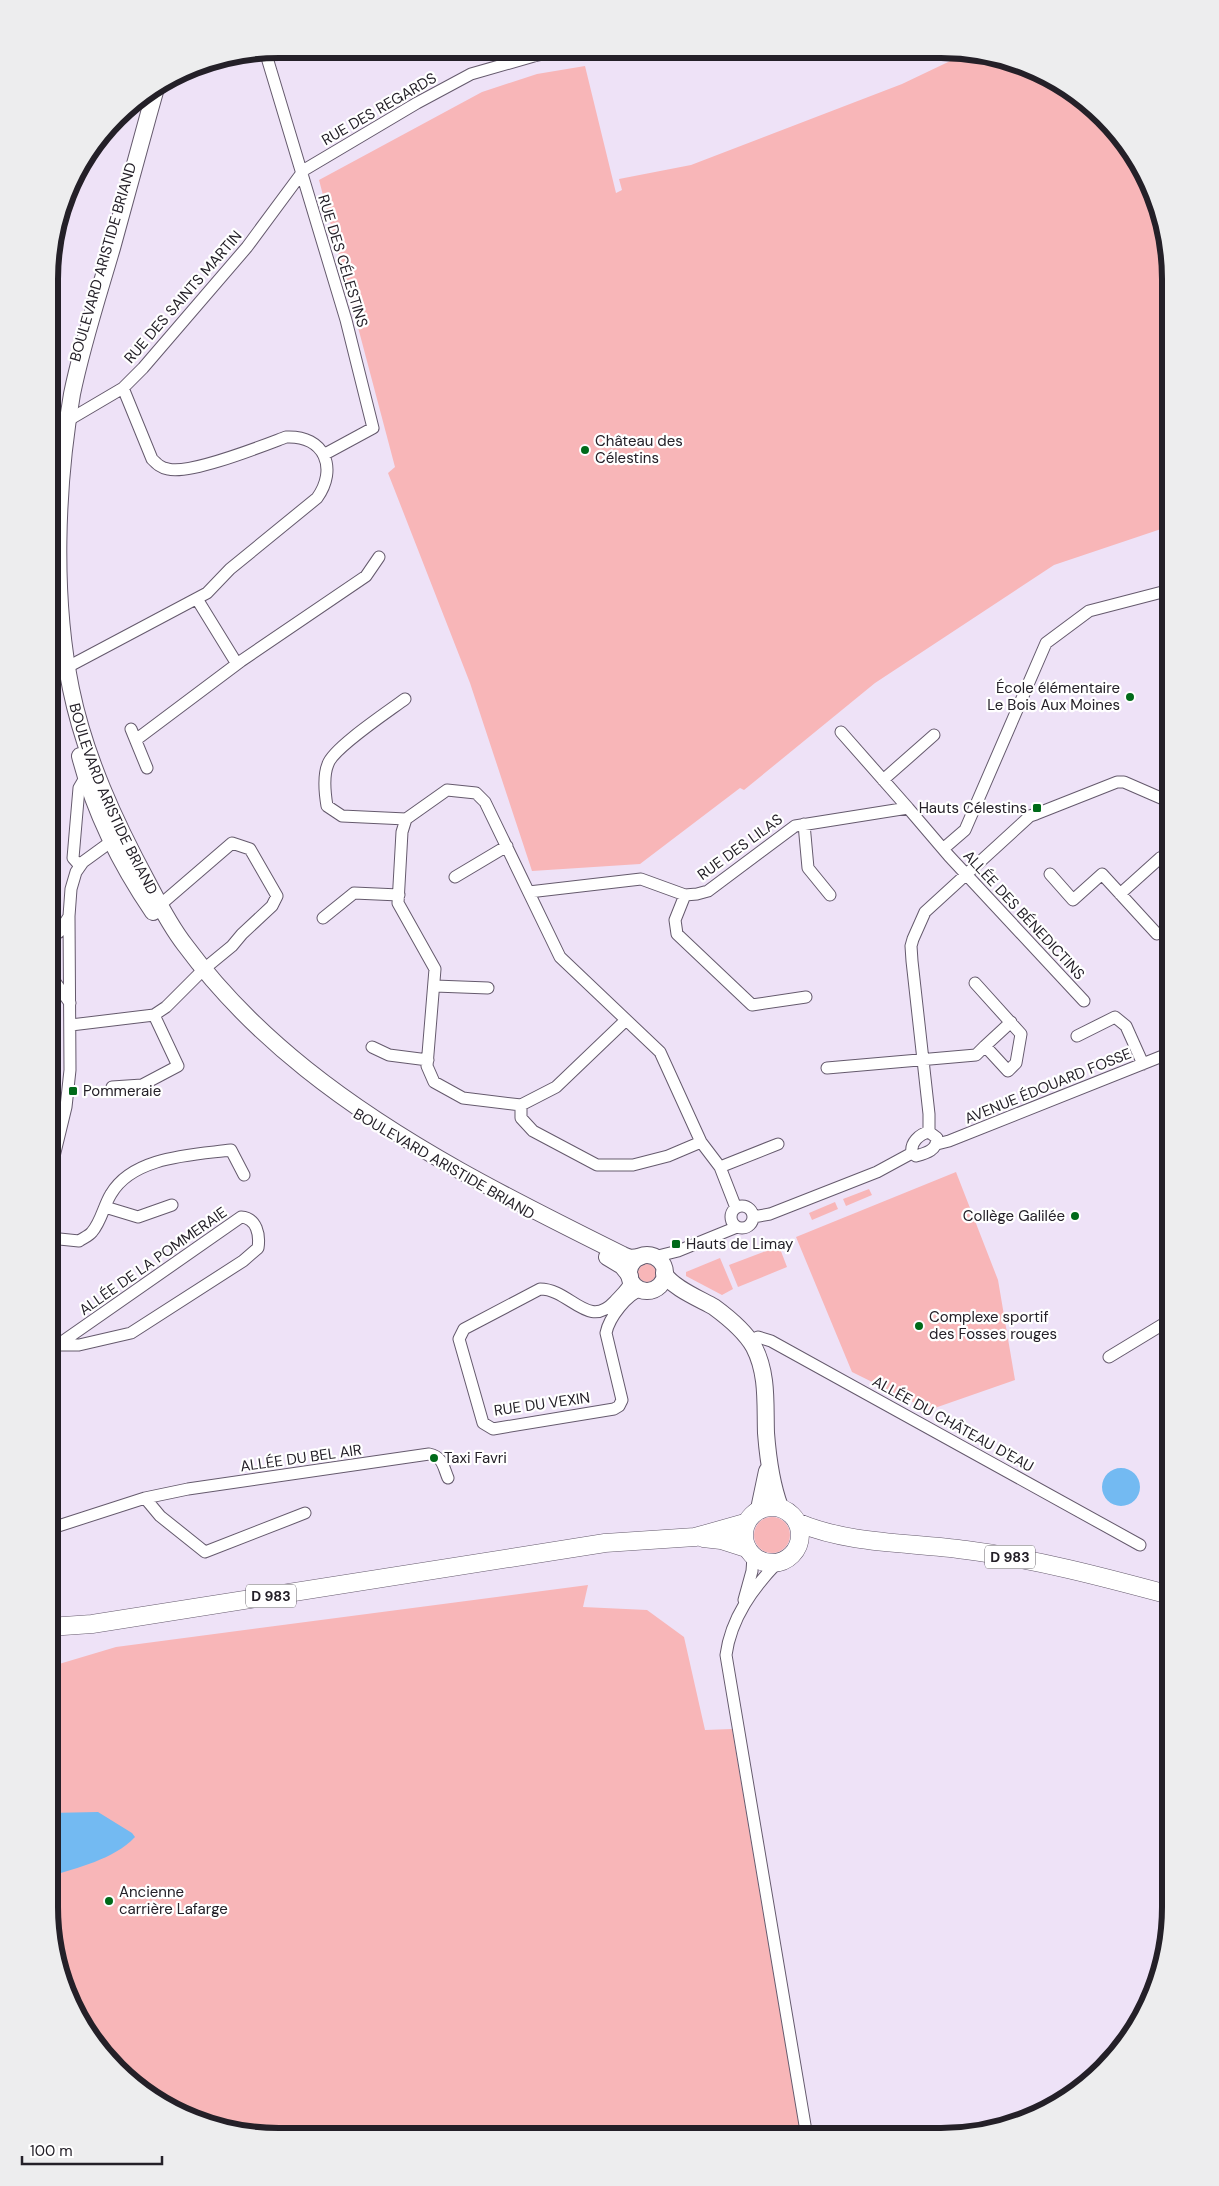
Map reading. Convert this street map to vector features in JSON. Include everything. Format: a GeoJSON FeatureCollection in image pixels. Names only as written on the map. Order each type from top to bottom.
{"type":"FeatureCollection","features":[{"type":"Feature","properties":{"kind":"main road","name":"BOULEVARD ARISTIDE BRIAND"},"geometry":{"type":"LineString","coordinates":[[58,520],[61,495],[60,425],[154,97]]}},
{"type":"Feature","properties":{"kind":"main road","name":"BOULEVARD ARISTIDE BRIAND"},"geometry":{"type":"LineString","coordinates":[[58,593],[64,670],[83,782],[202,971],[269,1044],[338,1100],[417,1152],[618,1264],[639,1284],[665,1289],[731,1321]]}},
{"type":"Feature","properties":{"kind":"main road","name":"BOULEVARD ARISTIDE BRIAND"},"geometry":{"type":"LineString","coordinates":[[64,670],[117,837],[138,890],[178,947],[285,1052],[364,1111],[438,1157],[588,1238],[627,1257],[655,1263],[670,1281],[715,1308],[731,1321],[750,1341],[758,1356],[763,1374],[769,1464],[772,1484],[780,1507]]}},
{"type":"Feature","properties":{"kind":"main road"},"geometry":{"type":"LineString","coordinates":[[655,1263],[662,1281],[639,1284],[631,1264],[655,1263]]}},
{"type":"Feature","properties":{"kind":"main road","name":"BOULEVARD ARISTIDE BRIAND"},"geometry":{"type":"LineString","coordinates":[[759,1509],[769,1464]]}},
{"type":"Feature","properties":{"kind":"main road"},"geometry":{"type":"LineString","coordinates":[[770,1506],[780,1507],[794,1515],[799,1523],[801,1532],[798,1546],[789,1556],[778,1562],[760,1562],[750,1552],[744,1540],[745,1524],[759,1509],[770,1506]]}},
{"type":"Feature","properties":{"kind":"main road","name":"D 983"},"geometry":{"type":"LineString","coordinates":[[799,1523],[846,1537],[967,1550],[1012,1558],[1110,1579],[1162,1593]]}},
{"type":"Feature","properties":{"kind":"main road","name":"D 983"},"geometry":{"type":"LineString","coordinates":[[58,1626],[92,1624],[605,1544],[695,1537],[745,1524]]}},
{"type":"Feature","properties":{"kind":"main road","name":"D 983"},"geometry":{"type":"LineString","coordinates":[[695,1537],[721,1540],[750,1552]]}},
{"type":"Feature","properties":{"kind":"main road","name":"D 983"},"geometry":{"type":"LineString","coordinates":[[798,1546],[846,1537]]}},
{"type":"Feature","properties":{"kind":"street","name":"RUE DES CÉLESTINS"},"geometry":{"type":"LineString","coordinates":[[267,58],[346,320],[373,428],[325,454]]}},
{"type":"Feature","properties":{"kind":"street","name":"RUE DES REGARDS"},"geometry":{"type":"LineString","coordinates":[[302,174],[304,170],[409,107],[471,74],[527,58]]}},
{"type":"Feature","properties":{"kind":"street","name":"RUE DES SAINTS MARTIN"},"geometry":{"type":"LineString","coordinates":[[60,425],[123,388],[144,368],[247,247],[302,174]]}},
{"type":"Feature","properties":{"kind":"street"},"geometry":{"type":"LineString","coordinates":[[64,670],[208,593],[230,569],[317,498],[325,487],[328,475],[325,454],[314,444],[305,439],[286,437],[222,460],[170,470],[160,467],[152,459],[123,388]]}},
{"type":"Feature","properties":{"kind":"street"},"geometry":{"type":"LineString","coordinates":[[147,768],[134,734],[366,576],[379,556]]}},
{"type":"Feature","properties":{"kind":"street"},"geometry":{"type":"LineString","coordinates":[[841,732],[943,849],[965,830],[1046,643],[1089,611],[1162,592]]}},
{"type":"Feature","properties":{"kind":"street"},"geometry":{"type":"LineString","coordinates":[[197,599],[237,664]]}},
{"type":"Feature","properties":{"kind":"street"},"geometry":{"type":"LineString","coordinates":[[405,699],[339,749],[328,763],[325,795],[327,806],[342,816],[406,819]]}},
{"type":"Feature","properties":{"kind":"street"},"geometry":{"type":"LineString","coordinates":[[883,780],[934,735]]}},
{"type":"Feature","properties":{"kind":"street"},"geometry":{"type":"LineString","coordinates":[[80,866],[73,858],[83,782]]}},
{"type":"Feature","properties":{"kind":"street"},"geometry":{"type":"LineString","coordinates":[[929,1132],[929,1114],[911,946],[925,912],[1030,816],[1116,782],[1124,782],[1162,799]]}},
{"type":"Feature","properties":{"kind":"street"},"geometry":{"type":"LineString","coordinates":[[626,1020],[556,1087],[521,1104],[463,1098],[434,1082],[427,1066],[435,968],[398,903],[402,832],[406,819],[447,790],[476,793],[486,802],[560,957],[660,1052],[701,1142],[720,1167],[736,1208]]}},
{"type":"Feature","properties":{"kind":"street","name":"RUE DES LILAS"},"geometry":{"type":"LineString","coordinates":[[685,895],[708,891],[795,826],[908,808]]}},
{"type":"Feature","properties":{"kind":"street"},"geometry":{"type":"LineString","coordinates":[[804,824],[808,868],[830,895]]}},
{"type":"Feature","properties":{"kind":"street"},"geometry":{"type":"LineString","coordinates":[[58,1138],[69,1089],[71,1025],[69,916],[71,889],[80,866],[87,858],[117,837]]}},
{"type":"Feature","properties":{"kind":"street"},"geometry":{"type":"LineString","coordinates":[[71,1025],[154,1015],[166,1008],[202,971],[232,946],[272,906],[278,896],[250,849],[232,843],[160,905]]}},
{"type":"Feature","properties":{"kind":"street"},"geometry":{"type":"LineString","coordinates":[[455,877],[507,846]]}},
{"type":"Feature","properties":{"kind":"street","name":"ALLÉE DES BÉNEDICTINS"},"geometry":{"type":"LineString","coordinates":[[943,849],[1084,1001]]}},
{"type":"Feature","properties":{"kind":"street"},"geometry":{"type":"LineString","coordinates":[[1120,894],[1162,857]]}},
{"type":"Feature","properties":{"kind":"street"},"geometry":{"type":"LineString","coordinates":[[1050,874],[1074,900],[1102,874],[1157,934]]}},
{"type":"Feature","properties":{"kind":"street"},"geometry":{"type":"LineString","coordinates":[[529,892],[641,878],[685,895],[675,920],[677,934],[752,1005],[806,997]]}},
{"type":"Feature","properties":{"kind":"street"},"geometry":{"type":"LineString","coordinates":[[323,918],[354,893],[399,895]]}},
{"type":"Feature","properties":{"kind":"street"},"geometry":{"type":"LineString","coordinates":[[58,933],[69,916]]}},
{"type":"Feature","properties":{"kind":"street"},"geometry":{"type":"LineString","coordinates":[[58,944],[62,946],[69,959],[63,976],[58,977]]}},
{"type":"Feature","properties":{"kind":"street"},"geometry":{"type":"LineString","coordinates":[[975,983],[1021,1034],[1016,1063],[1008,1071],[985,1046]]}},
{"type":"Feature","properties":{"kind":"street"},"geometry":{"type":"LineString","coordinates":[[58,986],[70,1003]]}},
{"type":"Feature","properties":{"kind":"street"},"geometry":{"type":"LineString","coordinates":[[434,986],[488,988]]}},
{"type":"Feature","properties":{"kind":"street"},"geometry":{"type":"LineString","coordinates":[[112,1087],[142,1085],[178,1066],[154,1015]]}},
{"type":"Feature","properties":{"kind":"street"},"geometry":{"type":"LineString","coordinates":[[1077,1036],[1115,1017],[1126,1026],[1143,1064]]}},
{"type":"Feature","properties":{"kind":"street"},"geometry":{"type":"LineString","coordinates":[[827,1068],[976,1055],[1011,1022]]}},
{"type":"Feature","properties":{"kind":"street"},"geometry":{"type":"LineString","coordinates":[[372,1047],[389,1055],[428,1060]]}},
{"type":"Feature","properties":{"kind":"street","name":"AVENUE ÉDOUARD FOSSE"},"geometry":{"type":"LineString","coordinates":[[937,1144],[949,1142],[1162,1056]]}},
{"type":"Feature","properties":{"kind":"street"},"geometry":{"type":"LineString","coordinates":[[521,1104],[522,1118],[533,1131],[597,1165],[633,1165],[668,1156],[701,1142]]}},
{"type":"Feature","properties":{"kind":"street"},"geometry":{"type":"LineString","coordinates":[[912,1153],[916,1156],[923,1154],[931,1151],[937,1144],[937,1138],[929,1132]]}},
{"type":"Feature","properties":{"kind":"street"},"geometry":{"type":"LineString","coordinates":[[912,1153],[913,1143],[922,1134],[929,1132]]}},
{"type":"Feature","properties":{"kind":"street"},"geometry":{"type":"LineString","coordinates":[[720,1167],[778,1144]]}},
{"type":"Feature","properties":{"kind":"street"},"geometry":{"type":"LineString","coordinates":[[58,1239],[79,1241],[92,1232],[111,1194],[120,1183],[134,1172],[167,1158],[231,1150],[244,1175]]}},
{"type":"Feature","properties":{"kind":"street"},"geometry":{"type":"LineString","coordinates":[[752,1216],[770,1214],[877,1172],[912,1153]]}},
{"type":"Feature","properties":{"kind":"street"},"geometry":{"type":"LineString","coordinates":[[105,1207],[138,1217],[172,1205]]}},
{"type":"Feature","properties":{"kind":"street"},"geometry":{"type":"LineString","coordinates":[[736,1208],[732,1213],[731,1219],[737,1227]]}},
{"type":"Feature","properties":{"kind":"street"},"geometry":{"type":"LineString","coordinates":[[655,1263],[678,1251],[737,1227],[749,1226],[752,1216],[747,1208],[736,1208]]}},
{"type":"Feature","properties":{"kind":"street","name":"ALLÉE DE LA POMMERAIE"},"geometry":{"type":"LineString","coordinates":[[241,1217],[247,1218],[255,1224],[260,1236],[258,1248],[243,1261],[131,1333],[79,1345],[60,1345],[241,1217]]}},
{"type":"Feature","properties":{"kind":"street","name":"RUE DU VEXIN"},"geometry":{"type":"LineString","coordinates":[[639,1284],[632,1296],[608,1323],[606,1333],[622,1400],[619,1406],[614,1409],[493,1428],[483,1423],[459,1339],[464,1329],[540,1289],[550,1289],[593,1313],[600,1313],[606,1310],[627,1288],[639,1284]]}},
{"type":"Feature","properties":{"kind":"street"},"geometry":{"type":"LineString","coordinates":[[1109,1357],[1162,1325]]}},
{"type":"Feature","properties":{"kind":"street","name":"ALLÉE DU CHÂTEAU D'EAU"},"geometry":{"type":"LineString","coordinates":[[750,1341],[758,1337],[772,1341],[1140,1545]]}},
{"type":"Feature","properties":{"kind":"street","name":"ALLÉE DU BEL AIR"},"geometry":{"type":"LineString","coordinates":[[58,1526],[145,1498],[197,1488],[429,1454],[437,1456],[441,1460],[448,1478]]}},
{"type":"Feature","properties":{"kind":"street"},"geometry":{"type":"LineString","coordinates":[[145,1498],[160,1516],[205,1552],[305,1513]]}},
{"type":"Feature","properties":{"kind":"street"},"geometry":{"type":"LineString","coordinates":[[743,1607],[752,1571],[750,1552]]}},
{"type":"Feature","properties":{"kind":"street"},"geometry":{"type":"LineString","coordinates":[[778,1562],[762,1579],[743,1607],[733,1625],[726,1655],[805,2128]]}},
{"type":"Feature","properties":{"kind":"shaded area","name":"Château des Célestins"},"geometry":{"type":"Polygon","coordinates":[[[956,58],[970,59],[1012,69],[1051,87],[1086,112],[1107,133],[1132,168],[1150,207],[1160,249],[1162,278],[1162,529],[1054,565],[875,683],[744,790],[740,788],[640,864],[532,871],[470,683],[388,473],[395,467],[319,180],[482,92],[537,74],[585,66],[616,193],[622,190],[619,179],[691,165],[902,84],[956,58]]]}},
{"type":"Feature","properties":{"kind":"shaded area"},"geometry":{"type":"Polygon","coordinates":[[[58,952],[60,953],[61,963],[58,967],[58,952]]]}},
{"type":"Feature","properties":{"kind":"shaded area","name":"Complexe sportif des Fosses rouges"},"geometry":{"type":"Polygon","coordinates":[[[956,1172],[998,1280],[1015,1380],[929,1410],[852,1372],[796,1237],[956,1172]]]}},
{"type":"Feature","properties":{"kind":"shaded area"},"geometry":{"type":"Polygon","coordinates":[[[869,1189],[872,1195],[846,1206],[843,1199],[869,1189]]]}},
{"type":"Feature","properties":{"kind":"shaded area"},"geometry":{"type":"Polygon","coordinates":[[[835,1202],[838,1209],[812,1220],[809,1213],[835,1202]]]}},
{"type":"Feature","properties":{"kind":"shaded area"},"geometry":{"type":"Polygon","coordinates":[[[779,1246],[787,1267],[738,1287],[729,1265],[779,1246]]]}},
{"type":"Feature","properties":{"kind":"shaded area"},"geometry":{"type":"Polygon","coordinates":[[[720,1258],[733,1289],[722,1295],[686,1276],[686,1272],[720,1258]]]}},
{"type":"Feature","properties":{"kind":"shaded area"},"geometry":{"type":"Polygon","coordinates":[[[647,1264],[653,1267],[656,1273],[653,1279],[647,1282],[641,1279],[638,1273],[641,1267],[647,1264]]]}},
{"type":"Feature","properties":{"kind":"shaded area"},"geometry":{"type":"Polygon","coordinates":[[[772,1517],[779,1518],[785,1522],[789,1528],[789,1542],[785,1548],[779,1552],[772,1553],[765,1552],[759,1548],[755,1542],[754,1535],[755,1528],[759,1522],[765,1518],[772,1517]]]}},
{"type":"Feature","properties":{"kind":"shaded area"},"geometry":{"type":"Polygon","coordinates":[[[588,1585],[583,1607],[647,1610],[684,1637],[705,1730],[732,1729],[799,2128],[249,2127],[221,2121],[194,2112],[168,2099],[144,2083],[112,2053],[80,2005],[65,1965],[58,1922],[58,1664],[116,1647],[588,1585]]]}},
{"type":"Feature","properties":{"kind":"water"},"geometry":{"type":"Polygon","coordinates":[[[1121,1468],[1128,1469],[1134,1474],[1139,1480],[1139,1494],[1134,1500],[1128,1505],[1121,1506],[1114,1505],[1108,1500],[1103,1494],[1102,1487],[1103,1480],[1108,1474],[1114,1469],[1121,1468]]]}},
{"type":"Feature","properties":{"kind":"water"},"geometry":{"type":"Polygon","coordinates":[[[98,1812],[132,1833],[135,1837],[116,1852],[106,1857],[58,1874],[58,1813],[98,1812]]]}},
{"type":"Feature","properties":{"kind":"place","name":"Château des Célestins"},"geometry":{"type":"Point","coordinates":[585,450]}},
{"type":"Feature","properties":{"kind":"place","name":"École élémentaire Le Bois Aux Moines"},"geometry":{"type":"Point","coordinates":[1130,697]}},
{"type":"Feature","properties":{"kind":"place","name":"Hauts Célestins"},"geometry":{"type":"Point","coordinates":[1037,808]}},
{"type":"Feature","properties":{"kind":"place","name":"Pommeraie"},"geometry":{"type":"Point","coordinates":[73,1091]}},
{"type":"Feature","properties":{"kind":"place","name":"Collège Galilée"},"geometry":{"type":"Point","coordinates":[1075,1216]}},
{"type":"Feature","properties":{"kind":"place","name":"Hauts de Limay"},"geometry":{"type":"Point","coordinates":[676,1244]}},
{"type":"Feature","properties":{"kind":"place","name":"Complexe sportif des Fosses rouges"},"geometry":{"type":"Point","coordinates":[919,1326]}},
{"type":"Feature","properties":{"kind":"place","name":"Taxi Favri"},"geometry":{"type":"Point","coordinates":[434,1458]}},
{"type":"Feature","properties":{"kind":"place","name":"Ancienne carrière Lafarge"},"geometry":{"type":"Point","coordinates":[109,1901]}}]}
